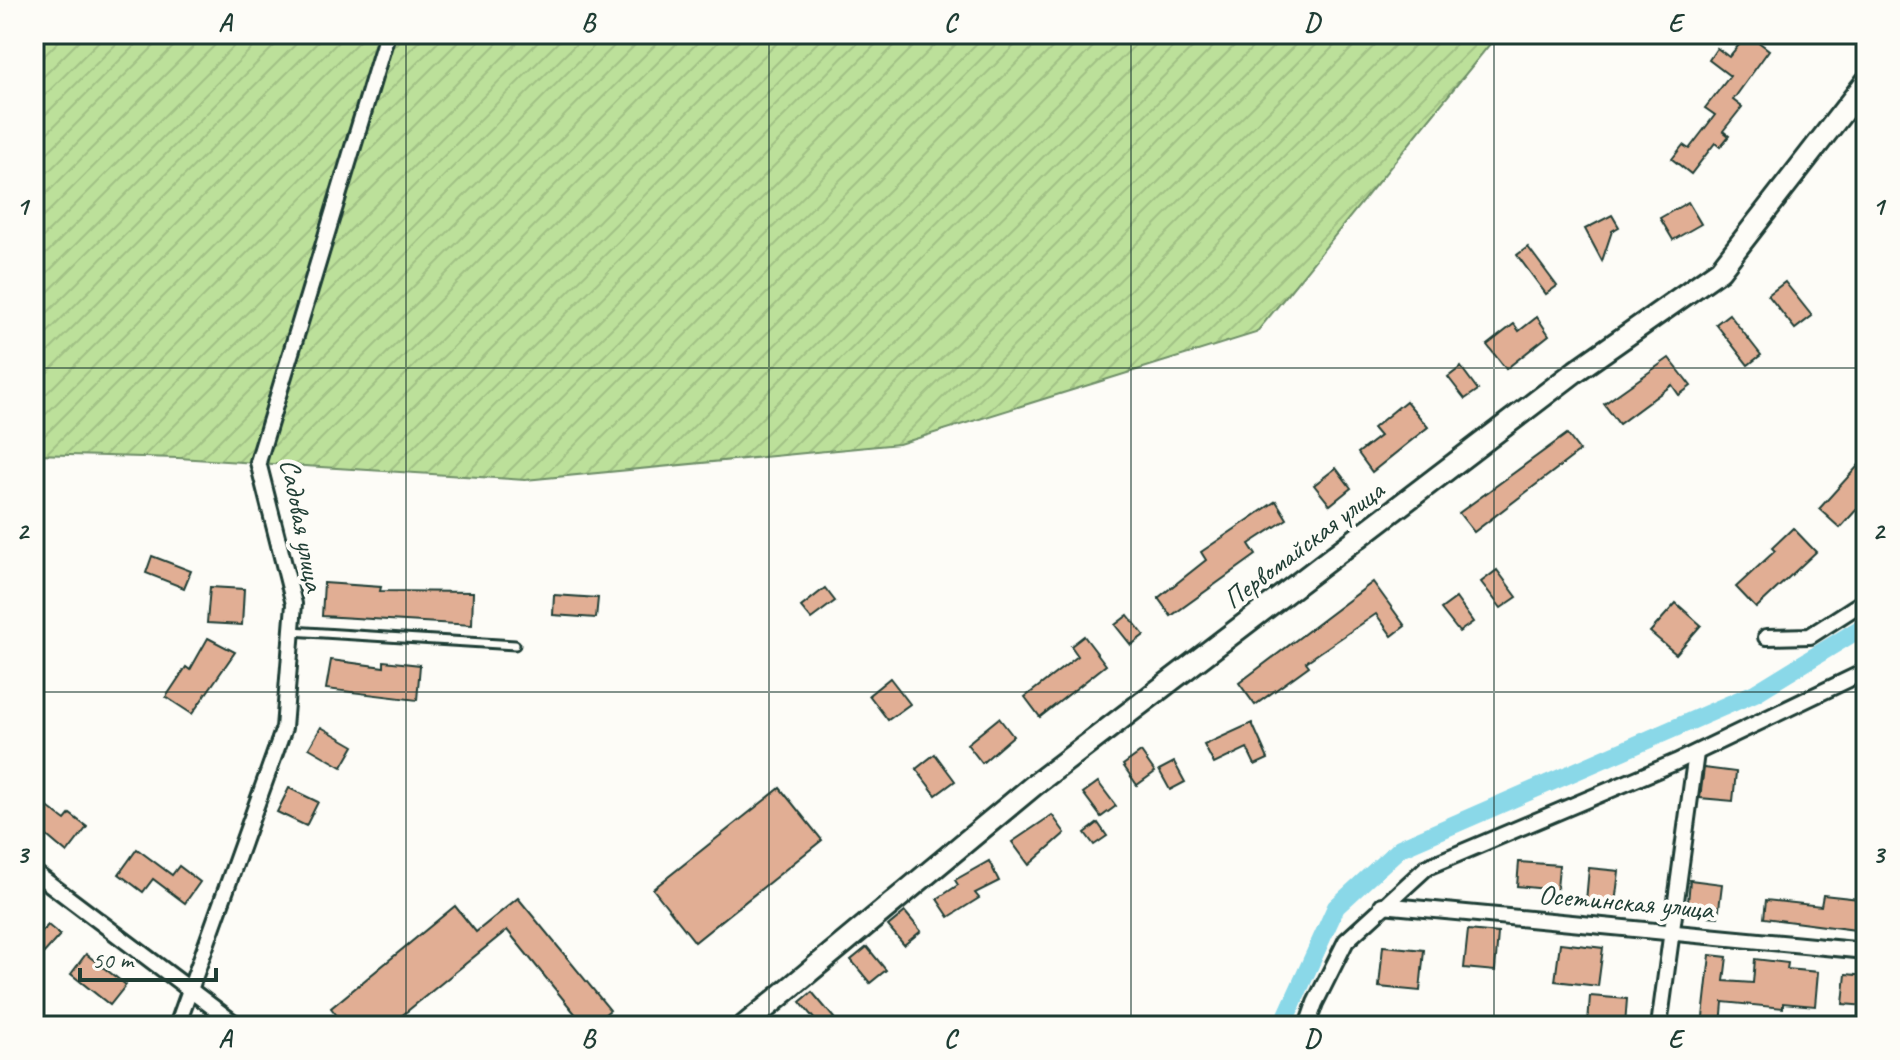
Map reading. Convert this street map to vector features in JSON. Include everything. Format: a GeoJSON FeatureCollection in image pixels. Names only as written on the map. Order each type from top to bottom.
{"type":"FeatureCollection","features":[{"type":"Feature","properties":{"kind":"main road","name":"Первомайская улица"},"geometry":{"type":"LineString","coordinates":[[744,1026],[1033,786],[1576,371],[1720,270],[1866,82]]}},
{"type":"Feature","properties":{"kind":"street","name":"Садовая улица"},"geometry":{"type":"LineString","coordinates":[[177,1026],[284,728],[294,604],[258,462],[387,34]]}},
{"type":"Feature","properties":{"kind":"street"},"geometry":{"type":"LineString","coordinates":[[1766,637],[1810,636],[1866,600]]}},
{"type":"Feature","properties":{"kind":"street"},"geometry":{"type":"LineString","coordinates":[[1307,1026],[1346,941],[1427,867],[1696,753],[1866,671]]}},
{"type":"Feature","properties":{"kind":"street"},"geometry":{"type":"LineString","coordinates":[[1659,1026],[1669,931],[1696,753]]}},
{"type":"Feature","properties":{"kind":"street"},"geometry":{"type":"LineString","coordinates":[[34,872],[238,1026]]}},
{"type":"Feature","properties":{"kind":"street","name":"Осетинская улица"},"geometry":{"type":"LineString","coordinates":[[1382,905],[1866,951]]}},
{"type":"Feature","properties":{"kind":"lane"},"geometry":{"type":"LineString","coordinates":[[291,631],[515,645]]}},
{"type":"Feature","properties":{"kind":"green space"},"geometry":{"type":"Polygon","coordinates":[[[34,34],[1498,34],[1256,333],[899,444],[525,480],[178,458],[34,454],[34,34]]]}},
{"type":"Feature","properties":{"kind":"building"},"geometry":{"type":"Polygon","coordinates":[[[1748,34],[1769,50],[1733,100],[1742,107],[1723,131],[1729,136],[1720,147],[1715,143],[1691,174],[1672,159],[1683,145],[1689,149],[1715,115],[1705,108],[1730,76],[1709,60],[1717,48],[1729,57],[1748,34]]]}},
{"type":"Feature","properties":{"kind":"building"},"geometry":{"type":"Polygon","coordinates":[[[1688,202],[1701,224],[1673,240],[1660,218],[1688,202]]]}},
{"type":"Feature","properties":{"kind":"building"},"geometry":{"type":"Polygon","coordinates":[[[1612,215],[1619,227],[1612,231],[1602,261],[1585,229],[1612,215]]]}},
{"type":"Feature","properties":{"kind":"building"},"geometry":{"type":"Polygon","coordinates":[[[1528,247],[1557,286],[1546,294],[1517,255],[1528,247]]]}},
{"type":"Feature","properties":{"kind":"building"},"geometry":{"type":"Polygon","coordinates":[[[1785,282],[1812,316],[1795,329],[1768,295],[1785,282]]]}},
{"type":"Feature","properties":{"kind":"building"},"geometry":{"type":"Polygon","coordinates":[[[1729,314],[1761,355],[1748,365],[1716,324],[1729,314]]]}},
{"type":"Feature","properties":{"kind":"building"},"geometry":{"type":"Polygon","coordinates":[[[1537,317],[1549,335],[1506,369],[1487,345],[1514,324],[1519,331],[1537,317]]]}},
{"type":"Feature","properties":{"kind":"building"},"geometry":{"type":"Polygon","coordinates":[[[1669,358],[1691,386],[1679,395],[1672,385],[1619,424],[1604,404],[1669,358]]]}},
{"type":"Feature","properties":{"kind":"building"},"geometry":{"type":"Polygon","coordinates":[[[1461,367],[1478,390],[1465,399],[1448,377],[1461,367]]]}},
{"type":"Feature","properties":{"kind":"building"},"geometry":{"type":"Polygon","coordinates":[[[1406,401],[1428,427],[1372,472],[1358,453],[1380,436],[1373,428],[1406,401]]]}},
{"type":"Feature","properties":{"kind":"building"},"geometry":{"type":"Polygon","coordinates":[[[1567,434],[1580,451],[1474,532],[1459,513],[1567,434]]]}},
{"type":"Feature","properties":{"kind":"building"},"geometry":{"type":"Polygon","coordinates":[[[1866,457],[1866,499],[1840,528],[1819,509],[1866,457]]]}},
{"type":"Feature","properties":{"kind":"building"},"geometry":{"type":"Polygon","coordinates":[[[1336,468],[1351,488],[1330,505],[1314,485],[1336,468]]]}},
{"type":"Feature","properties":{"kind":"building"},"geometry":{"type":"Polygon","coordinates":[[[1276,501],[1287,519],[1249,544],[1256,555],[1171,616],[1158,598],[1206,560],[1201,552],[1276,501]]]}},
{"type":"Feature","properties":{"kind":"building"},"geometry":{"type":"Polygon","coordinates":[[[1793,528],[1816,552],[1756,608],[1736,587],[1775,551],[1772,548],[1793,528]]]}},
{"type":"Feature","properties":{"kind":"building"},"geometry":{"type":"Polygon","coordinates":[[[152,556],[191,571],[184,588],[146,573],[152,556]]]}},
{"type":"Feature","properties":{"kind":"building"},"geometry":{"type":"Polygon","coordinates":[[[1497,570],[1517,597],[1501,608],[1481,582],[1497,570]]]}},
{"type":"Feature","properties":{"kind":"building"},"geometry":{"type":"Polygon","coordinates":[[[1373,582],[1405,626],[1392,636],[1376,614],[1306,662],[1309,666],[1255,705],[1239,683],[1373,582]]]}},
{"type":"Feature","properties":{"kind":"building"},"geometry":{"type":"Polygon","coordinates":[[[324,583],[381,587],[380,591],[473,592],[472,625],[322,616],[324,583]]]}},
{"type":"Feature","properties":{"kind":"building"},"geometry":{"type":"Polygon","coordinates":[[[210,587],[244,589],[242,625],[207,623],[210,587]]]}},
{"type":"Feature","properties":{"kind":"building"},"geometry":{"type":"Polygon","coordinates":[[[825,588],[835,601],[811,619],[801,607],[825,588]]]}},
{"type":"Feature","properties":{"kind":"building"},"geometry":{"type":"Polygon","coordinates":[[[554,595],[598,598],[596,618],[553,615],[554,595]]]}},
{"type":"Feature","properties":{"kind":"building"},"geometry":{"type":"Polygon","coordinates":[[[1456,598],[1473,622],[1459,632],[1441,609],[1456,598]]]}},
{"type":"Feature","properties":{"kind":"building"},"geometry":{"type":"Polygon","coordinates":[[[1676,603],[1701,625],[1676,654],[1650,632],[1676,603]]]}},
{"type":"Feature","properties":{"kind":"building"},"geometry":{"type":"Polygon","coordinates":[[[1128,615],[1144,635],[1131,645],[1115,625],[1128,615]]]}},
{"type":"Feature","properties":{"kind":"building"},"geometry":{"type":"Polygon","coordinates":[[[1084,636],[1106,665],[1040,717],[1025,697],[1078,656],[1071,646],[1084,636]]]}},
{"type":"Feature","properties":{"kind":"building"},"geometry":{"type":"Polygon","coordinates":[[[208,638],[235,652],[192,714],[166,697],[186,667],[190,670],[208,638]]]}},
{"type":"Feature","properties":{"kind":"building"},"geometry":{"type":"Polygon","coordinates":[[[331,660],[384,667],[384,661],[420,665],[417,700],[326,689],[331,660]]]}},
{"type":"Feature","properties":{"kind":"building"},"geometry":{"type":"Polygon","coordinates":[[[890,678],[910,704],[888,720],[869,695],[890,678]]]}},
{"type":"Feature","properties":{"kind":"building"},"geometry":{"type":"Polygon","coordinates":[[[999,718],[1013,736],[982,763],[967,744],[999,718]]]}},
{"type":"Feature","properties":{"kind":"building"},"geometry":{"type":"Polygon","coordinates":[[[1252,723],[1268,759],[1255,765],[1247,748],[1214,764],[1204,745],[1252,723]]]}},
{"type":"Feature","properties":{"kind":"building"},"geometry":{"type":"Polygon","coordinates":[[[321,727],[354,746],[342,767],[309,748],[321,727]]]}},
{"type":"Feature","properties":{"kind":"building"},"geometry":{"type":"Polygon","coordinates":[[[1141,752],[1155,772],[1137,785],[1123,765],[1141,752]]]}},
{"type":"Feature","properties":{"kind":"building"},"geometry":{"type":"Polygon","coordinates":[[[935,754],[955,781],[936,795],[916,769],[935,754]]]}},
{"type":"Feature","properties":{"kind":"building"},"geometry":{"type":"Polygon","coordinates":[[[1174,762],[1185,782],[1170,790],[1159,770],[1174,762]]]}},
{"type":"Feature","properties":{"kind":"building"},"geometry":{"type":"Polygon","coordinates":[[[1704,768],[1736,772],[1733,801],[1700,798],[1704,768]]]}},
{"type":"Feature","properties":{"kind":"building"},"geometry":{"type":"Polygon","coordinates":[[[1098,782],[1116,806],[1101,817],[1083,793],[1098,782]]]}},
{"type":"Feature","properties":{"kind":"building"},"geometry":{"type":"Polygon","coordinates":[[[289,788],[318,802],[306,826],[277,812],[289,788]]]}},
{"type":"Feature","properties":{"kind":"building"},"geometry":{"type":"Polygon","coordinates":[[[780,788],[822,840],[695,942],[653,889],[780,788]]]}},
{"type":"Feature","properties":{"kind":"building"},"geometry":{"type":"Polygon","coordinates":[[[34,797],[65,820],[70,814],[87,827],[67,853],[34,825],[34,797]]]}},
{"type":"Feature","properties":{"kind":"building"},"geometry":{"type":"Polygon","coordinates":[[[1052,815],[1065,833],[1029,865],[1012,842],[1052,815]]]}},
{"type":"Feature","properties":{"kind":"building"},"geometry":{"type":"Polygon","coordinates":[[[1098,823],[1107,836],[1094,845],[1085,833],[1098,823]]]}},
{"type":"Feature","properties":{"kind":"building"},"geometry":{"type":"Polygon","coordinates":[[[137,849],[172,875],[179,866],[200,882],[185,903],[153,879],[143,892],[119,874],[137,849]]]}},
{"type":"Feature","properties":{"kind":"building"},"geometry":{"type":"Polygon","coordinates":[[[989,861],[999,881],[975,893],[979,898],[949,917],[937,899],[958,885],[955,880],[989,861]]]}},
{"type":"Feature","properties":{"kind":"building"},"geometry":{"type":"Polygon","coordinates":[[[1519,862],[1559,865],[1557,890],[1517,886],[1519,862]]]}},
{"type":"Feature","properties":{"kind":"building"},"geometry":{"type":"Polygon","coordinates":[[[1589,868],[1619,871],[1615,904],[1586,901],[1589,868]]]}},
{"type":"Feature","properties":{"kind":"building"},"geometry":{"type":"Polygon","coordinates":[[[1690,880],[1722,884],[1718,917],[1687,914],[1690,880]]]}},
{"type":"Feature","properties":{"kind":"building"},"geometry":{"type":"Polygon","coordinates":[[[1823,895],[1859,899],[1856,930],[1764,918],[1766,900],[1821,906],[1823,895]]]}},
{"type":"Feature","properties":{"kind":"building"},"geometry":{"type":"Polygon","coordinates":[[[518,898],[610,1010],[591,1026],[585,1026],[507,930],[389,1026],[345,1026],[331,1008],[455,906],[476,932],[518,898]]]}},
{"type":"Feature","properties":{"kind":"building"},"geometry":{"type":"Polygon","coordinates":[[[905,912],[921,931],[904,945],[888,926],[905,912]]]}},
{"type":"Feature","properties":{"kind":"building"},"geometry":{"type":"Polygon","coordinates":[[[48,925],[60,935],[44,953],[34,941],[48,925]]]}},
{"type":"Feature","properties":{"kind":"building"},"geometry":{"type":"Polygon","coordinates":[[[1468,930],[1498,933],[1495,971],[1464,968],[1468,930]]]}},
{"type":"Feature","properties":{"kind":"building"},"geometry":{"type":"Polygon","coordinates":[[[1560,943],[1603,948],[1598,986],[1555,981],[1560,943]]]}},
{"type":"Feature","properties":{"kind":"building"},"geometry":{"type":"Polygon","coordinates":[[[1383,946],[1424,950],[1420,991],[1379,987],[1383,946]]]}},
{"type":"Feature","properties":{"kind":"building"},"geometry":{"type":"Polygon","coordinates":[[[867,947],[886,970],[870,983],[851,960],[867,947]]]}},
{"type":"Feature","properties":{"kind":"building"},"geometry":{"type":"Polygon","coordinates":[[[86,954],[126,985],[110,1005],[71,974],[86,954]]]}},
{"type":"Feature","properties":{"kind":"building"},"geometry":{"type":"Polygon","coordinates":[[[1710,955],[1727,957],[1724,981],[1753,983],[1755,959],[1788,963],[1787,969],[1818,972],[1815,1006],[1783,1003],[1783,1008],[1723,1002],[1721,1026],[1702,1026],[1710,955]]]}},
{"type":"Feature","properties":{"kind":"building"},"geometry":{"type":"Polygon","coordinates":[[[1846,974],[1866,976],[1866,1006],[1843,1004],[1846,974]]]}},
{"type":"Feature","properties":{"kind":"building"},"geometry":{"type":"Polygon","coordinates":[[[812,992],[834,1018],[825,1026],[820,1026],[800,1002],[812,992]]]}},
{"type":"Feature","properties":{"kind":"building"},"geometry":{"type":"Polygon","coordinates":[[[1590,996],[1627,999],[1625,1025],[1588,1023],[1590,996]]]}},
{"type":"Feature","properties":{"kind":"waterway"},"geometry":{"type":"LineString","coordinates":[[1282,1026],[1336,907],[1400,848],[1755,693],[1866,625]]}}]}
